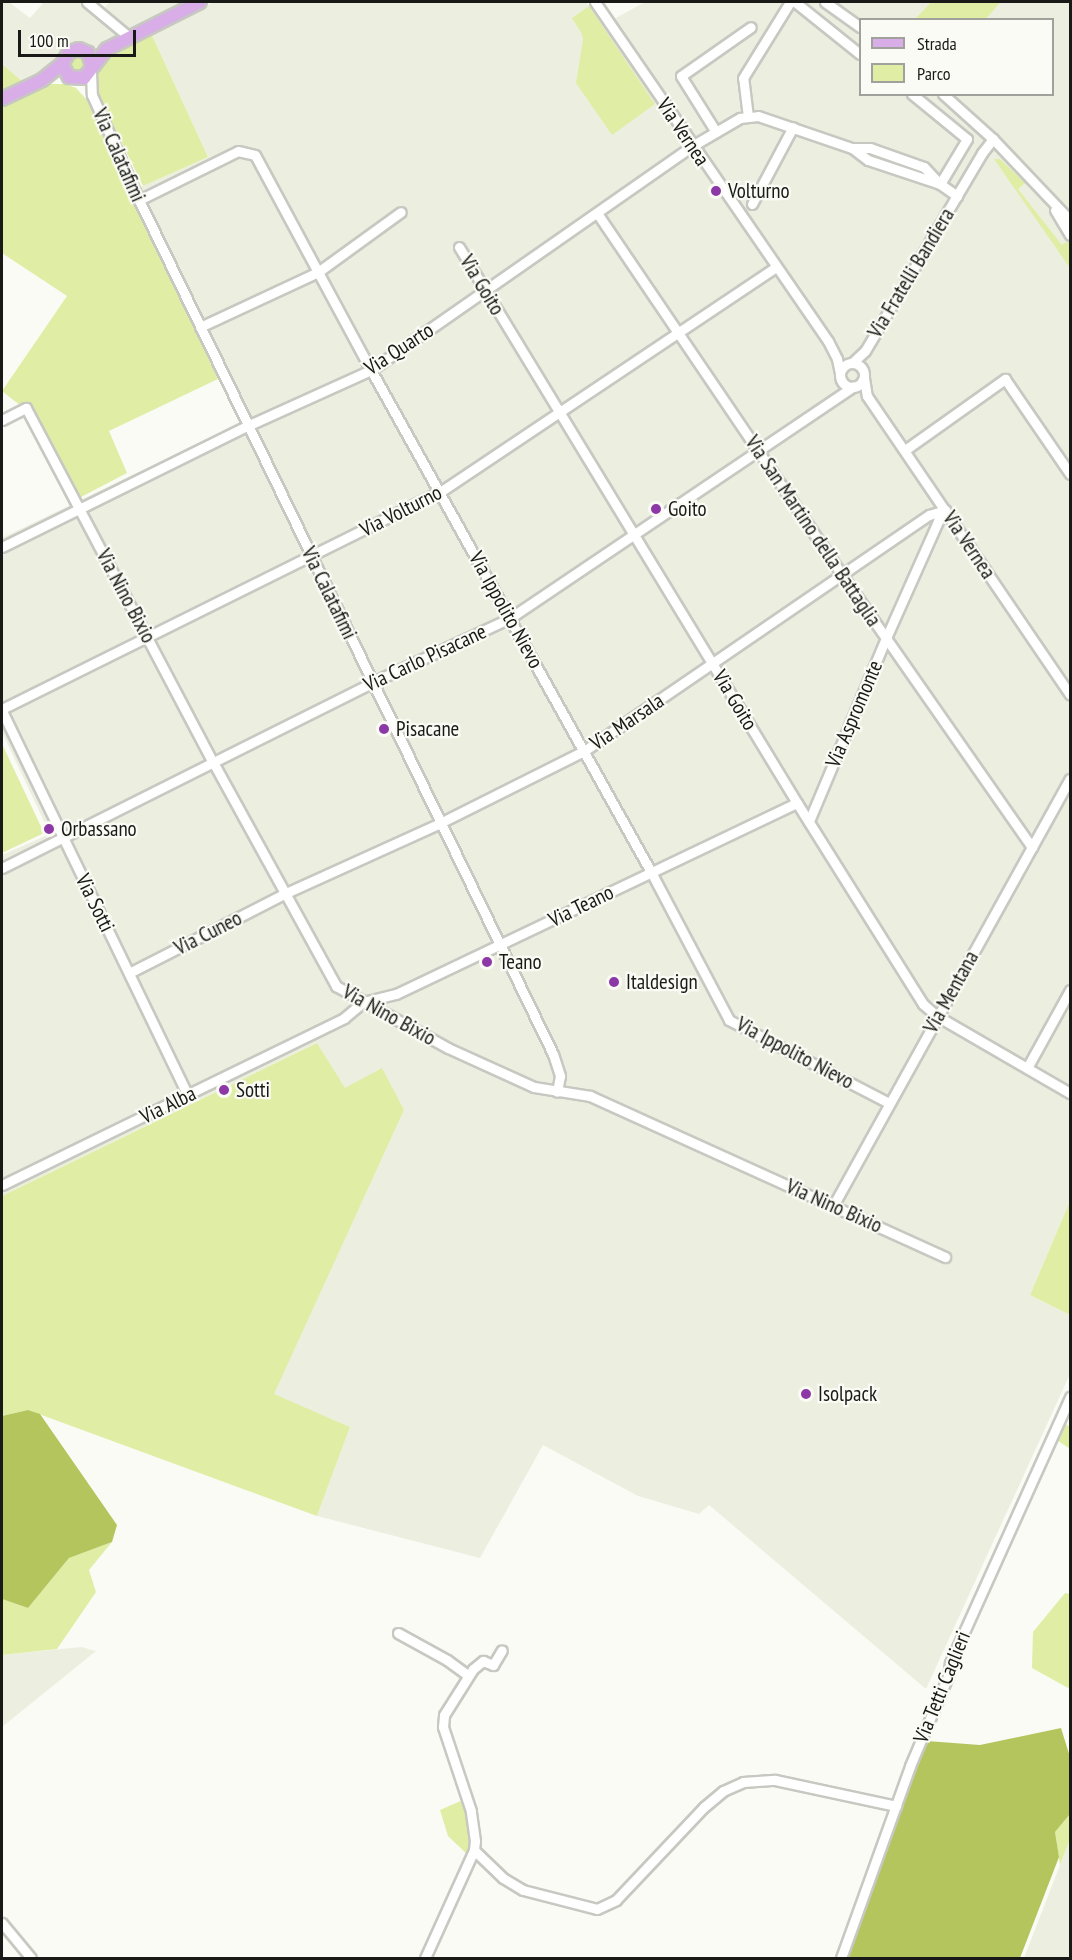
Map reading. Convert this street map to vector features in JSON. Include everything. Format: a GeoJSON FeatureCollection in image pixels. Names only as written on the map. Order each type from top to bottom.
{"type":"FeatureCollection","features":[{"type":"Feature","properties":{"kind":"main road"},"geometry":{"type":"LineString","coordinates":[[2,99],[42,80],[63,64],[69,52],[93,52],[106,49],[200,2]]}},
{"type":"Feature","properties":{"kind":"main road"},"geometry":{"type":"LineString","coordinates":[[42,80],[84,78],[106,49]]}},
{"type":"Feature","properties":{"kind":"main road"},"geometry":{"type":"LineString","coordinates":[[83,51],[90,57],[92,69]]}},
{"type":"Feature","properties":{"kind":"main road"},"geometry":{"type":"LineString","coordinates":[[63,64],[72,78]]}},
{"type":"Feature","properties":{"kind":"street"},"geometry":{"type":"LineString","coordinates":[[87,2],[128,36]]}},
{"type":"Feature","properties":{"kind":"street","name":"Via Vernea"},"geometry":{"type":"LineString","coordinates":[[595,2],[834,351]]}},
{"type":"Feature","properties":{"kind":"street"},"geometry":{"type":"LineString","coordinates":[[692,146],[740,118],[748,117],[744,78],[790,2]]}},
{"type":"Feature","properties":{"kind":"street"},"geometry":{"type":"LineString","coordinates":[[795,2],[859,52]]}},
{"type":"Feature","properties":{"kind":"street"},"geometry":{"type":"LineString","coordinates":[[825,2],[859,26]]}},
{"type":"Feature","properties":{"kind":"street"},"geometry":{"type":"LineString","coordinates":[[716,132],[681,76],[751,27]]}},
{"type":"Feature","properties":{"kind":"street","name":"Via Calatafimi"},"geometry":{"type":"LineString","coordinates":[[92,69],[92,95],[139,200],[558,1068],[557,1092]]}},
{"type":"Feature","properties":{"kind":"street","name":"Via Calatafimi"},"geometry":{"type":"LineString","coordinates":[[72,78],[92,95]]}},
{"type":"Feature","properties":{"kind":"street"},"geometry":{"type":"LineString","coordinates":[[914,96],[967,139],[940,184]]}},
{"type":"Feature","properties":{"kind":"street"},"geometry":{"type":"LineString","coordinates":[[945,96],[993,139],[1071,220]]}},
{"type":"Feature","properties":{"kind":"street","name":"Via Fratelli Bandiera"},"geometry":{"type":"LineString","coordinates":[[748,117],[759,116],[852,148],[868,160],[940,184],[957,196]]}},
{"type":"Feature","properties":{"kind":"street"},"geometry":{"type":"LineString","coordinates":[[752,204],[793,127]]}},
{"type":"Feature","properties":{"kind":"street","name":"Via Fratelli Bandiera"},"geometry":{"type":"LineString","coordinates":[[865,351],[993,139]]}},
{"type":"Feature","properties":{"kind":"street","name":"Via Quarto"},"geometry":{"type":"LineString","coordinates":[[2,547],[81,510],[247,426],[371,370],[692,146]]}},
{"type":"Feature","properties":{"kind":"street","name":"Via Ippolito Nievo"},"geometry":{"type":"LineString","coordinates":[[139,200],[238,151],[255,155],[371,370],[651,872],[729,1020],[890,1103]]}},
{"type":"Feature","properties":{"kind":"street"},"geometry":{"type":"LineString","coordinates":[[1042,191],[1071,235]]}},
{"type":"Feature","properties":{"kind":"street"},"geometry":{"type":"LineString","coordinates":[[200,327],[318,272],[401,212]]}},
{"type":"Feature","properties":{"kind":"street","name":"Via San Martino della Battaglia"},"geometry":{"type":"LineString","coordinates":[[597,213],[842,575],[1032,847]]}},
{"type":"Feature","properties":{"kind":"street","name":"Via Goito"},"geometry":{"type":"LineString","coordinates":[[459,247],[714,663],[797,803],[923,1004],[937,1016],[1071,1093]]}},
{"type":"Feature","properties":{"kind":"street","name":"Via Volturno"},"geometry":{"type":"LineString","coordinates":[[2,710],[440,492],[776,268]]}},
{"type":"Feature","properties":{"kind":"street"},"geometry":{"type":"LineString","coordinates":[[834,351],[852,362],[863,373],[867,396]]}},
{"type":"Feature","properties":{"kind":"street"},"geometry":{"type":"LineString","coordinates":[[834,351],[842,378],[867,396]]}},
{"type":"Feature","properties":{"kind":"street"},"geometry":{"type":"LineString","coordinates":[[837,397],[845,365],[865,351]]}},
{"type":"Feature","properties":{"kind":"street"},"geometry":{"type":"LineString","coordinates":[[853,387],[861,383],[865,351]]}},
{"type":"Feature","properties":{"kind":"street"},"geometry":{"type":"LineString","coordinates":[[904,450],[1005,379],[1071,474]]}},
{"type":"Feature","properties":{"kind":"street","name":"Via Carlo Pisacane"},"geometry":{"type":"LineString","coordinates":[[2,867],[373,682],[510,618],[853,387]]}},
{"type":"Feature","properties":{"kind":"street","name":"Via Vernea"},"geometry":{"type":"LineString","coordinates":[[867,396],[1071,695]]}},
{"type":"Feature","properties":{"kind":"street","name":"Via Nino Bixio"},"geometry":{"type":"LineString","coordinates":[[2,420],[26,408],[213,762],[336,986],[459,1053],[534,1087],[590,1096],[945,1257]]}},
{"type":"Feature","properties":{"kind":"street","name":"Via Marsala"},"geometry":{"type":"LineString","coordinates":[[286,893],[440,823],[584,751],[918,523],[945,510]]}},
{"type":"Feature","properties":{"kind":"street","name":"Via Aspromonte"},"geometry":{"type":"LineString","coordinates":[[809,821],[886,638],[945,510]]}},
{"type":"Feature","properties":{"kind":"street"},"geometry":{"type":"LineString","coordinates":[[918,523],[932,536]]}},
{"type":"Feature","properties":{"kind":"street","name":"Via Sotti"},"geometry":{"type":"LineString","coordinates":[[2,710],[188,1095]]}},
{"type":"Feature","properties":{"kind":"street","name":"Via Mentana"},"geometry":{"type":"LineString","coordinates":[[833,1206],[1071,779]]}},
{"type":"Feature","properties":{"kind":"street","name":"Via Teano"},"geometry":{"type":"LineString","coordinates":[[363,1002],[396,994],[797,803]]}},
{"type":"Feature","properties":{"kind":"street","name":"Via Cuneo"},"geometry":{"type":"LineString","coordinates":[[129,973],[286,893]]}},
{"type":"Feature","properties":{"kind":"street"},"geometry":{"type":"LineString","coordinates":[[1027,1068],[1071,990]]}},
{"type":"Feature","properties":{"kind":"street","name":"Via Alba"},"geometry":{"type":"LineString","coordinates":[[2,1185],[344,1018],[363,1002]]}},
{"type":"Feature","properties":{"kind":"street","name":"Via Tetti Caglieri"},"geometry":{"type":"LineString","coordinates":[[841,1959],[937,1696],[948,1676],[950,1663],[1071,1397]]}},
{"type":"Feature","properties":{"kind":"street"},"geometry":{"type":"LineString","coordinates":[[398,1633],[447,1660],[468,1675]]}},
{"type":"Feature","properties":{"kind":"street"},"geometry":{"type":"LineString","coordinates":[[425,1959],[474,1850],[471,1811],[442,1721],[468,1675],[483,1661],[494,1665],[502,1650]]}},
{"type":"Feature","properties":{"kind":"street"},"geometry":{"type":"LineString","coordinates":[[474,1850],[495,1872],[523,1890],[536,1896],[597,1909],[616,1900],[704,1807],[723,1791],[742,1782],[775,1780],[896,1806]]}},
{"type":"Feature","properties":{"kind":"street"},"geometry":{"type":"LineString","coordinates":[[2,1923],[31,1959]]}},
{"type":"Feature","properties":{"kind":"shaded area"},"geometry":{"type":"Polygon","coordinates":[[[2,2],[9,2],[30,18],[44,2],[83,2],[123,34],[92,49],[66,50],[54,65],[23,82],[2,64],[2,2]]]}},
{"type":"Feature","properties":{"kind":"shaded area"},"geometry":{"type":"Polygon","coordinates":[[[110,2],[192,2],[130,31],[103,9],[110,2]]]}},
{"type":"Feature","properties":{"kind":"shaded area"},"geometry":{"type":"Polygon","coordinates":[[[214,2],[586,2],[603,25],[645,2],[931,2],[916,18],[859,18],[859,96],[1054,96],[1054,18],[987,18],[999,2],[1070,2],[1070,1201],[1030,1295],[1070,1315],[1070,1374],[926,1689],[709,1505],[699,1514],[638,1496],[543,1445],[480,1558],[317,1516],[350,1427],[273,1394],[404,1110],[345,1089],[317,1043],[2,1196],[2,855],[50,834],[2,732],[2,538],[240,423],[129,192],[208,157],[150,31],[214,2]]]}},
{"type":"Feature","properties":{"kind":"shaded area"},"geometry":{"type":"Polygon","coordinates":[[[81,1647],[96,1651],[2,1727],[2,1655],[81,1647]]]}},
{"type":"Feature","properties":{"kind":"shaded area"},"geometry":{"type":"Polygon","coordinates":[[[1070,1839],[1070,1958],[1024,1958],[1060,1865],[1070,1839]]]}},
{"type":"Feature","properties":{"kind":"green space"},"geometry":{"type":"Polygon","coordinates":[[[931,2],[1000,3],[987,18],[916,18],[931,2]]]}},
{"type":"Feature","properties":{"kind":"green space"},"geometry":{"type":"Polygon","coordinates":[[[589,6],[655,104],[612,135],[576,83],[583,40],[572,18],[589,6]]]}},
{"type":"Feature","properties":{"kind":"green space"},"geometry":{"type":"Polygon","coordinates":[[[150,31],[208,157],[143,186],[95,88],[95,76],[98,66],[110,54],[150,31]]]}},
{"type":"Feature","properties":{"kind":"green space"},"geometry":{"type":"Polygon","coordinates":[[[77,56],[83,59],[86,65],[83,71],[77,74],[71,71],[68,65],[71,59],[77,56]]]}},
{"type":"Feature","properties":{"kind":"green space"},"geometry":{"type":"Polygon","coordinates":[[[2,64],[23,82],[2,93],[2,64]]]}},
{"type":"Feature","properties":{"kind":"green space"},"geometry":{"type":"Polygon","coordinates":[[[46,84],[65,84],[76,88],[87,100],[218,379],[109,431],[127,473],[81,497],[30,402],[21,406],[2,391],[67,296],[2,253],[2,107],[46,84]]]}},
{"type":"Feature","properties":{"kind":"green space"},"geometry":{"type":"Polygon","coordinates":[[[994,159],[1000,159],[1025,183],[1018,189],[1062,245],[1070,239],[1070,268],[994,159]]]}},
{"type":"Feature","properties":{"kind":"green space"},"geometry":{"type":"Polygon","coordinates":[[[2,744],[44,833],[2,853],[2,744]]]}},
{"type":"Feature","properties":{"kind":"green space"},"geometry":{"type":"Polygon","coordinates":[[[317,1043],[345,1088],[382,1068],[404,1110],[274,1394],[350,1427],[317,1516],[28,1410],[2,1416],[2,1196],[317,1043]]]}},
{"type":"Feature","properties":{"kind":"green space"},"geometry":{"type":"Polygon","coordinates":[[[1070,1201],[1070,1315],[1030,1295],[1070,1201]]]}},
{"type":"Feature","properties":{"kind":"green space"},"geometry":{"type":"Polygon","coordinates":[[[28,1410],[40,1414],[117,1525],[112,1542],[69,1558],[28,1608],[2,1599],[2,1416],[28,1410]]]}},
{"type":"Feature","properties":{"kind":"green space"},"geometry":{"type":"Polygon","coordinates":[[[1064,1423],[1070,1427],[1070,1449],[1057,1440],[1064,1423]]]}},
{"type":"Feature","properties":{"kind":"green space"},"geometry":{"type":"Polygon","coordinates":[[[112,1542],[89,1570],[96,1592],[57,1649],[2,1655],[2,1599],[28,1608],[69,1558],[112,1542]]]}},
{"type":"Feature","properties":{"kind":"green space"},"geometry":{"type":"Polygon","coordinates":[[[1065,1593],[1070,1594],[1070,1689],[1032,1668],[1033,1632],[1065,1593]]]}},
{"type":"Feature","properties":{"kind":"green space"},"geometry":{"type":"Polygon","coordinates":[[[1061,1728],[1070,1757],[1070,1814],[1055,1832],[1059,1857],[1020,1958],[848,1958],[927,1741],[980,1745],[1061,1728]]]}},
{"type":"Feature","properties":{"kind":"green space"},"geometry":{"type":"Polygon","coordinates":[[[463,1800],[469,1817],[472,1844],[470,1857],[448,1836],[440,1810],[463,1800]]]}},
{"type":"Feature","properties":{"kind":"green space"},"geometry":{"type":"Polygon","coordinates":[[[1070,1814],[1070,1839],[1060,1865],[1055,1832],[1070,1814]]]}},
{"type":"Feature","properties":{"kind":"place","name":"Volturno"},"geometry":{"type":"Point","coordinates":[716,191]}},
{"type":"Feature","properties":{"kind":"place","name":"Goito"},"geometry":{"type":"Point","coordinates":[656,509]}},
{"type":"Feature","properties":{"kind":"place","name":"Pisacane"},"geometry":{"type":"Point","coordinates":[384,729]}},
{"type":"Feature","properties":{"kind":"place","name":"Orbassano"},"geometry":{"type":"Point","coordinates":[49,829]}},
{"type":"Feature","properties":{"kind":"place","name":"Teano"},"geometry":{"type":"Point","coordinates":[487,962]}},
{"type":"Feature","properties":{"kind":"place","name":"Italdesign"},"geometry":{"type":"Point","coordinates":[614,982]}},
{"type":"Feature","properties":{"kind":"place","name":"Sotti"},"geometry":{"type":"Point","coordinates":[224,1090]}},
{"type":"Feature","properties":{"kind":"place","name":"Isolpack"},"geometry":{"type":"Point","coordinates":[806,1394]}}]}
